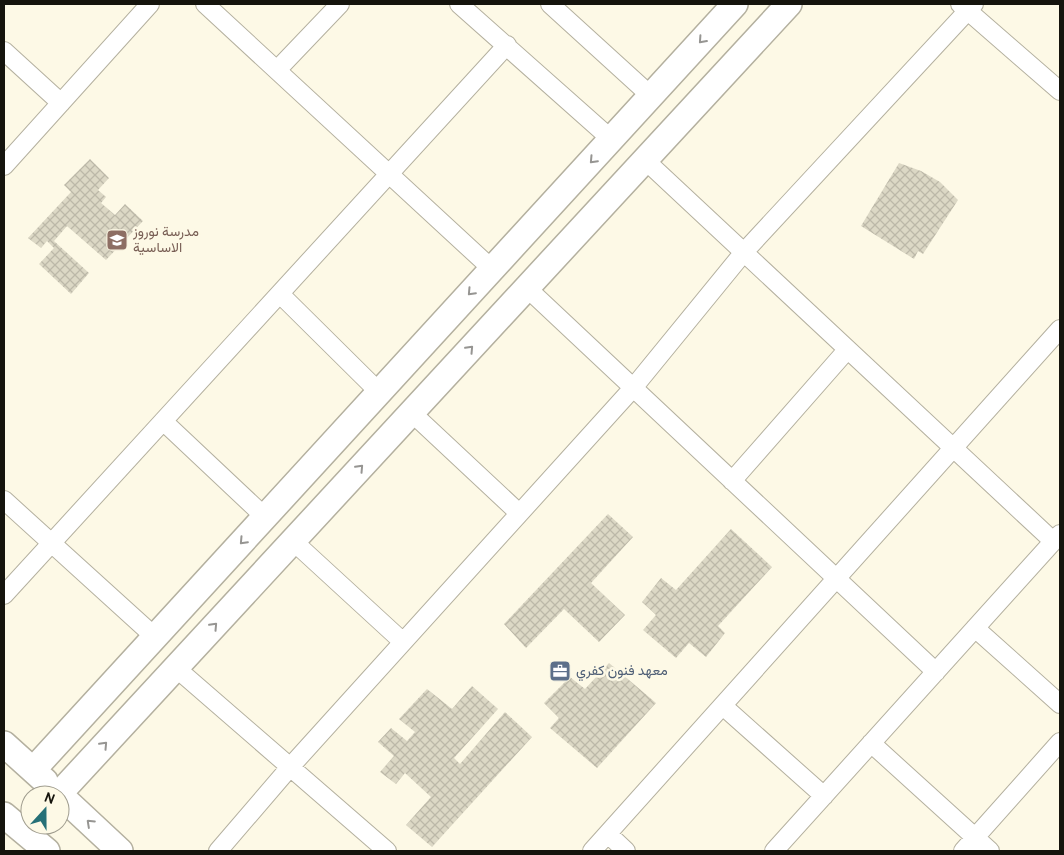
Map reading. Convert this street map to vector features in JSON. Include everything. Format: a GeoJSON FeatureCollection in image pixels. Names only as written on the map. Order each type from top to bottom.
{"type":"FeatureCollection","features":[{"type":"Feature","properties":{"kind":"main road"},"geometry":{"type":"LineString","coordinates":[[33,770],[735,4]]}},
{"type":"Feature","properties":{"kind":"main road"},"geometry":{"type":"LineString","coordinates":[[68,785],[789,4]]}},
{"type":"Feature","properties":{"kind":"main road"},"geometry":{"type":"LineString","coordinates":[[679,65],[708,92]]}},
{"type":"Feature","properties":{"kind":"main road"},"geometry":{"type":"LineString","coordinates":[[539,218],[566,245]]}},
{"type":"Feature","properties":{"kind":"main road"},"geometry":{"type":"LineString","coordinates":[[307,471],[333,498]]}},
{"type":"Feature","properties":{"kind":"main road"},"geometry":{"type":"LineString","coordinates":[[4,744],[49,785]]}},
{"type":"Feature","properties":{"kind":"main road"},"geometry":{"type":"LineString","coordinates":[[53,748],[79,772]]}},
{"type":"Feature","properties":{"kind":"main road"},"geometry":{"type":"LineString","coordinates":[[70,804],[120,851]]}},
{"type":"Feature","properties":{"kind":"main road"},"geometry":{"type":"LineString","coordinates":[[4,815],[33,847]]}},
{"type":"Feature","properties":{"kind":"street"},"geometry":{"type":"LineString","coordinates":[[4,166],[150,4]]}},
{"type":"Feature","properties":{"kind":"street"},"geometry":{"type":"LineString","coordinates":[[206,4],[492,269]]}},
{"type":"Feature","properties":{"kind":"street"},"geometry":{"type":"LineString","coordinates":[[277,70],[340,4]]}},
{"type":"Feature","properties":{"kind":"street"},"geometry":{"type":"LineString","coordinates":[[459,4],[611,139]]}},
{"type":"Feature","properties":{"kind":"street"},"geometry":{"type":"LineString","coordinates":[[550,4],[651,96]]}},
{"type":"Feature","properties":{"kind":"street"},"geometry":{"type":"LineString","coordinates":[[218,851],[290,766],[633,388],[744,252],[967,6],[1060,90]]}},
{"type":"Feature","properties":{"kind":"street"},"geometry":{"type":"LineString","coordinates":[[4,595],[507,45]]}},
{"type":"Feature","properties":{"kind":"street"},"geometry":{"type":"LineString","coordinates":[[4,51],[61,103]]}},
{"type":"Feature","properties":{"kind":"street"},"geometry":{"type":"LineString","coordinates":[[645,160],[953,449],[1057,537],[774,851]]}},
{"type":"Feature","properties":{"kind":"street"},"geometry":{"type":"LineString","coordinates":[[526,288],[936,672]]}},
{"type":"Feature","properties":{"kind":"street"},"geometry":{"type":"LineString","coordinates":[[280,294],[379,392]]}},
{"type":"Feature","properties":{"kind":"street"},"geometry":{"type":"LineString","coordinates":[[592,851],[1060,329]]}},
{"type":"Feature","properties":{"kind":"street"},"geometry":{"type":"LineString","coordinates":[[732,481],[847,350]]}},
{"type":"Feature","properties":{"kind":"street"},"geometry":{"type":"LineString","coordinates":[[412,413],[519,513]]}},
{"type":"Feature","properties":{"kind":"street"},"geometry":{"type":"LineString","coordinates":[[163,421],[265,517]]}},
{"type":"Feature","properties":{"kind":"street"},"geometry":{"type":"LineString","coordinates":[[4,500],[155,637]]}},
{"type":"Feature","properties":{"kind":"street"},"geometry":{"type":"LineString","coordinates":[[293,541],[403,642]]}},
{"type":"Feature","properties":{"kind":"street"},"geometry":{"type":"LineString","coordinates":[[975,628],[1060,704]]}},
{"type":"Feature","properties":{"kind":"street"},"geometry":{"type":"LineString","coordinates":[[176,668],[387,851]]}},
{"type":"Feature","properties":{"kind":"street"},"geometry":{"type":"LineString","coordinates":[[723,706],[824,796]]}},
{"type":"Feature","properties":{"kind":"street"},"geometry":{"type":"LineString","coordinates":[[969,845],[1060,742]]}},
{"type":"Feature","properties":{"kind":"street"},"geometry":{"type":"LineString","coordinates":[[871,743],[969,845],[990,851]]}},
{"type":"Feature","properties":{"kind":"street"},"geometry":{"type":"LineString","coordinates":[[608,834],[626,851]]}},
{"type":"Feature","properties":{"kind":"building"},"geometry":{"type":"Polygon","coordinates":[[[90,159],[109,178],[98,190],[106,197],[101,203],[115,215],[125,204],[143,221],[106,260],[67,226],[54,241],[89,273],[71,294],[39,264],[54,248],[47,241],[41,248],[28,238],[71,192],[64,185],[90,159]]]}},
{"type":"Feature","properties":{"kind":"building"},"geometry":{"type":"Polygon","coordinates":[[[899,163],[921,171],[940,182],[958,200],[923,254],[918,251],[914,259],[861,226],[899,163]]]}},
{"type":"Feature","properties":{"kind":"building"},"geometry":{"type":"Polygon","coordinates":[[[608,514],[633,537],[591,583],[625,615],[599,642],[564,609],[526,648],[504,624],[608,514]]]}},
{"type":"Feature","properties":{"kind":"building"},"geometry":{"type":"Polygon","coordinates":[[[731,529],[772,567],[718,626],[725,633],[706,657],[689,643],[676,658],[643,630],[656,615],[642,602],[661,578],[676,590],[731,529]]]}},
{"type":"Feature","properties":{"kind":"building"},"geometry":{"type":"Polygon","coordinates":[[[609,663],[656,703],[597,768],[550,728],[559,718],[544,703],[570,677],[585,689],[609,663]]]}},
{"type":"Feature","properties":{"kind":"building"},"geometry":{"type":"Polygon","coordinates":[[[472,686],[498,709],[454,758],[460,764],[505,712],[532,737],[432,847],[406,825],[431,797],[405,773],[396,784],[380,772],[394,756],[378,742],[391,728],[407,741],[415,732],[399,719],[427,689],[452,709],[472,686]]]}},
{"type":"Feature","properties":{"kind":"place","name":"مدرسة نوروز الاساسية"},"geometry":{"type":"Point","coordinates":[117,240]}},
{"type":"Feature","properties":{"kind":"place","name":"معهد فنون كفري"},"geometry":{"type":"Point","coordinates":[560,671]}}]}
